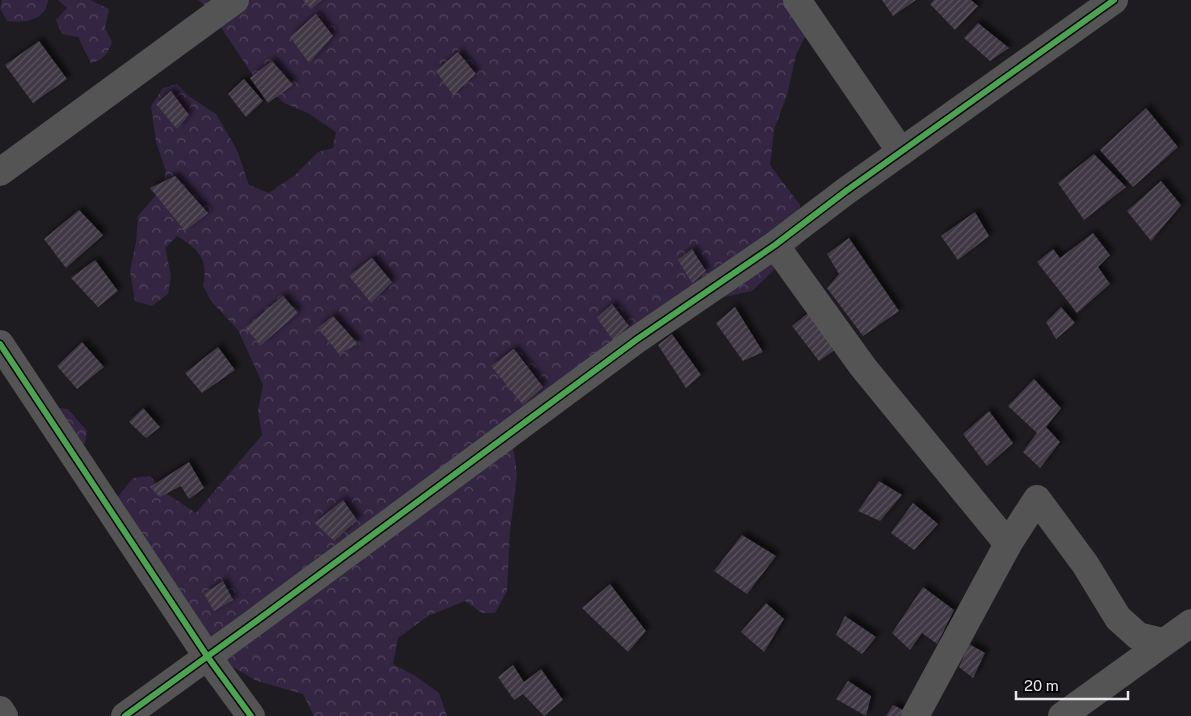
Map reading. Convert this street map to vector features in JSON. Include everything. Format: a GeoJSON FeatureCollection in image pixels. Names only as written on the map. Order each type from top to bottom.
{"type":"FeatureCollection","features":[{"type":"Feature","properties":{"kind":"street"},"geometry":{"type":"LineString","coordinates":[[0,172],[235,0]]}},
{"type":"Feature","properties":{"kind":"street"},"geometry":{"type":"LineString","coordinates":[[797,0],[901,152]]}},
{"type":"Feature","properties":{"kind":"street"},"geometry":{"type":"LineString","coordinates":[[125,716],[636,340],[775,245],[901,152],[1023,67],[1114,0]]}},
{"type":"Feature","properties":{"kind":"street"},"geometry":{"type":"LineString","coordinates":[[775,245],[863,367],[1008,544]]}},
{"type":"Feature","properties":{"kind":"street"},"geometry":{"type":"LineString","coordinates":[[0,344],[207,656],[252,716]]}},
{"type":"Feature","properties":{"kind":"street"},"geometry":{"type":"LineString","coordinates":[[915,716],[1008,544],[1038,499],[1085,564],[1118,618],[1138,636],[1163,642]]}},
{"type":"Feature","properties":{"kind":"street"},"geometry":{"type":"LineString","coordinates":[[1062,716],[1191,623]]}},
{"type":"Feature","properties":{"kind":"street"},"geometry":{"type":"LineString","coordinates":[[0,710],[4,716]]}},
{"type":"Feature","properties":{"kind":"green space"},"geometry":{"type":"Polygon","coordinates":[[[2,0],[48,0],[46,7],[39,16],[27,21],[14,22],[7,21],[0,8],[2,0]]]}},
{"type":"Feature","properties":{"kind":"green space"},"geometry":{"type":"Polygon","coordinates":[[[58,0],[90,0],[109,9],[105,28],[112,42],[107,53],[102,58],[91,63],[78,37],[62,34],[56,20],[67,8],[58,0]]]}},
{"type":"Feature","properties":{"kind":"green space"},"geometry":{"type":"Polygon","coordinates":[[[198,0],[814,0],[815,17],[796,55],[787,95],[774,130],[770,165],[800,205],[801,244],[752,291],[719,298],[630,331],[513,446],[517,474],[510,532],[507,591],[495,613],[482,613],[465,601],[428,616],[398,638],[393,664],[417,677],[439,693],[447,716],[314,716],[303,694],[257,681],[223,661],[116,499],[133,478],[150,476],[164,492],[196,513],[262,435],[258,411],[263,385],[238,330],[212,302],[203,286],[203,262],[196,250],[177,236],[165,248],[171,275],[168,294],[152,306],[135,301],[130,271],[136,242],[138,216],[163,187],[166,171],[156,142],[151,106],[163,88],[177,84],[190,97],[216,114],[237,150],[249,185],[269,193],[295,175],[318,152],[333,148],[336,132],[308,113],[284,103],[252,74],[208,8],[198,0]]]}},
{"type":"Feature","properties":{"kind":"green space"},"geometry":{"type":"Polygon","coordinates":[[[51,407],[68,409],[87,431],[85,444],[74,451],[51,407]]]}},
{"type":"Feature","properties":{"kind":"building"},"geometry":{"type":"Polygon","coordinates":[[[303,0],[322,0],[311,9],[303,0]]]}},
{"type":"Feature","properties":{"kind":"building"},"geometry":{"type":"Polygon","coordinates":[[[882,0],[916,0],[893,16],[882,0]]]}},
{"type":"Feature","properties":{"kind":"building"},"geometry":{"type":"Polygon","coordinates":[[[934,0],[971,0],[978,6],[955,30],[930,4],[934,0]]]}},
{"type":"Feature","properties":{"kind":"building"},"geometry":{"type":"Polygon","coordinates":[[[316,14],[333,36],[309,63],[290,37],[316,14]]]}},
{"type":"Feature","properties":{"kind":"building"},"geometry":{"type":"Polygon","coordinates":[[[978,23],[1009,48],[990,61],[964,38],[978,23]]]}},
{"type":"Feature","properties":{"kind":"building"},"geometry":{"type":"Polygon","coordinates":[[[39,41],[67,79],[33,103],[5,65],[39,41]]]}},
{"type":"Feature","properties":{"kind":"building"},"geometry":{"type":"Polygon","coordinates":[[[458,52],[476,74],[453,95],[436,71],[458,52]]]}},
{"type":"Feature","properties":{"kind":"building"},"geometry":{"type":"Polygon","coordinates":[[[272,61],[293,85],[268,103],[250,78],[272,61]]]}},
{"type":"Feature","properties":{"kind":"building"},"geometry":{"type":"Polygon","coordinates":[[[244,79],[263,101],[246,117],[228,94],[244,79]]]}},
{"type":"Feature","properties":{"kind":"building"},"geometry":{"type":"Polygon","coordinates":[[[171,91],[189,115],[177,129],[156,104],[171,91]]]}},
{"type":"Feature","properties":{"kind":"building"},"geometry":{"type":"Polygon","coordinates":[[[1146,108],[1178,147],[1133,187],[1100,150],[1146,108]]]}},
{"type":"Feature","properties":{"kind":"building"},"geometry":{"type":"Polygon","coordinates":[[[1094,154],[1126,187],[1084,220],[1058,183],[1094,154]]]}},
{"type":"Feature","properties":{"kind":"building"},"geometry":{"type":"Polygon","coordinates":[[[175,176],[208,213],[185,231],[150,188],[175,176]]]}},
{"type":"Feature","properties":{"kind":"building"},"geometry":{"type":"Polygon","coordinates":[[[1161,181],[1181,205],[1151,241],[1127,211],[1161,181]]]}},
{"type":"Feature","properties":{"kind":"building"},"geometry":{"type":"Polygon","coordinates":[[[79,210],[103,235],[66,268],[44,239],[79,210]]]}},
{"type":"Feature","properties":{"kind":"building"},"geometry":{"type":"Polygon","coordinates":[[[975,212],[989,236],[958,260],[941,236],[975,212]]]}},
{"type":"Feature","properties":{"kind":"building"},"geometry":{"type":"Polygon","coordinates":[[[1093,233],[1110,255],[1098,267],[1110,284],[1077,313],[1037,262],[1053,249],[1060,258],[1093,233]]]}},
{"type":"Feature","properties":{"kind":"building"},"geometry":{"type":"Polygon","coordinates":[[[849,238],[899,311],[863,336],[827,288],[839,274],[827,254],[849,238]]]}},
{"type":"Feature","properties":{"kind":"building"},"geometry":{"type":"Polygon","coordinates":[[[692,249],[706,271],[692,283],[678,260],[692,249]]]}},
{"type":"Feature","properties":{"kind":"building"},"geometry":{"type":"Polygon","coordinates":[[[372,258],[392,282],[371,303],[349,276],[372,258]]]}},
{"type":"Feature","properties":{"kind":"building"},"geometry":{"type":"Polygon","coordinates":[[[95,260],[118,291],[98,307],[71,278],[95,260]]]}},
{"type":"Feature","properties":{"kind":"building"},"geometry":{"type":"Polygon","coordinates":[[[283,296],[298,313],[261,345],[245,328],[283,296]]]}},
{"type":"Feature","properties":{"kind":"building"},"geometry":{"type":"Polygon","coordinates":[[[612,304],[629,326],[613,340],[597,318],[612,304]]]}},
{"type":"Feature","properties":{"kind":"building"},"geometry":{"type":"Polygon","coordinates":[[[735,307],[763,352],[743,361],[716,323],[735,307]]]}},
{"type":"Feature","properties":{"kind":"building"},"geometry":{"type":"Polygon","coordinates":[[[1061,307],[1075,323],[1056,339],[1046,322],[1061,307]]]}},
{"type":"Feature","properties":{"kind":"building"},"geometry":{"type":"Polygon","coordinates":[[[812,310],[839,347],[819,361],[792,326],[812,310]]]}},
{"type":"Feature","properties":{"kind":"building"},"geometry":{"type":"Polygon","coordinates":[[[333,316],[358,344],[339,354],[318,328],[333,316]]]}},
{"type":"Feature","properties":{"kind":"building"},"geometry":{"type":"Polygon","coordinates":[[[672,334],[701,375],[686,388],[658,345],[672,334]]]}},
{"type":"Feature","properties":{"kind":"building"},"geometry":{"type":"Polygon","coordinates":[[[82,342],[104,367],[77,389],[57,366],[82,342]]]}},
{"type":"Feature","properties":{"kind":"building"},"geometry":{"type":"Polygon","coordinates":[[[218,347],[235,370],[202,393],[185,373],[218,347]]]}},
{"type":"Feature","properties":{"kind":"building"},"geometry":{"type":"Polygon","coordinates":[[[514,349],[543,387],[523,405],[491,366],[514,349]]]}},
{"type":"Feature","properties":{"kind":"building"},"geometry":{"type":"Polygon","coordinates":[[[1034,379],[1061,408],[1046,427],[1060,442],[1040,468],[1023,452],[1037,433],[1008,406],[1034,379]]]}},
{"type":"Feature","properties":{"kind":"building"},"geometry":{"type":"Polygon","coordinates":[[[143,408],[160,427],[146,438],[129,422],[143,408]]]}},
{"type":"Feature","properties":{"kind":"building"},"geometry":{"type":"Polygon","coordinates":[[[989,411],[1013,443],[987,466],[963,434],[989,411]]]}},
{"type":"Feature","properties":{"kind":"building"},"geometry":{"type":"Polygon","coordinates":[[[189,462],[204,488],[189,499],[181,486],[160,497],[150,487],[189,462]]]}},
{"type":"Feature","properties":{"kind":"building"},"geometry":{"type":"Polygon","coordinates":[[[879,481],[902,495],[880,521],[858,511],[879,481]]]}},
{"type":"Feature","properties":{"kind":"building"},"geometry":{"type":"Polygon","coordinates":[[[343,500],[357,520],[334,541],[315,523],[343,500]]]}},
{"type":"Feature","properties":{"kind":"building"},"geometry":{"type":"Polygon","coordinates":[[[913,503],[938,524],[914,550],[891,533],[913,503]]]}},
{"type":"Feature","properties":{"kind":"building"},"geometry":{"type":"Polygon","coordinates":[[[742,535],[776,556],[747,594],[714,571],[742,535]]]}},
{"type":"Feature","properties":{"kind":"building"},"geometry":{"type":"Polygon","coordinates":[[[223,581],[233,600],[214,611],[204,594],[223,581]]]}},
{"type":"Feature","properties":{"kind":"building"},"geometry":{"type":"Polygon","coordinates":[[[610,584],[646,631],[628,652],[582,608],[610,584]]]}},
{"type":"Feature","properties":{"kind":"building"},"geometry":{"type":"Polygon","coordinates":[[[923,587],[954,610],[937,644],[922,633],[910,650],[892,633],[923,587]]]}},
{"type":"Feature","properties":{"kind":"building"},"geometry":{"type":"Polygon","coordinates":[[[766,603],[784,619],[764,652],[741,632],[766,603]]]}},
{"type":"Feature","properties":{"kind":"building"},"geometry":{"type":"Polygon","coordinates":[[[845,616],[876,637],[862,654],[836,635],[845,616]]]}},
{"type":"Feature","properties":{"kind":"building"},"geometry":{"type":"Polygon","coordinates":[[[969,644],[985,653],[973,678],[959,667],[969,644]]]}},
{"type":"Feature","properties":{"kind":"building"},"geometry":{"type":"Polygon","coordinates":[[[513,665],[524,682],[541,669],[563,700],[544,716],[523,694],[514,700],[498,677],[513,665]]]}},
{"type":"Feature","properties":{"kind":"building"},"geometry":{"type":"Polygon","coordinates":[[[848,681],[871,696],[866,716],[836,699],[848,681]]]}},
{"type":"Feature","properties":{"kind":"building"},"geometry":{"type":"Polygon","coordinates":[[[893,705],[909,713],[907,716],[886,716],[893,705]]]}},
{"type":"Feature","properties":{"kind":"cycle path"},"geometry":{"type":"LineString","coordinates":[[125,716],[636,340],[775,245],[846,191],[1114,0]]}},
{"type":"Feature","properties":{"kind":"cycle path"},"geometry":{"type":"LineString","coordinates":[[0,344],[207,656],[251,716]]}}]}
